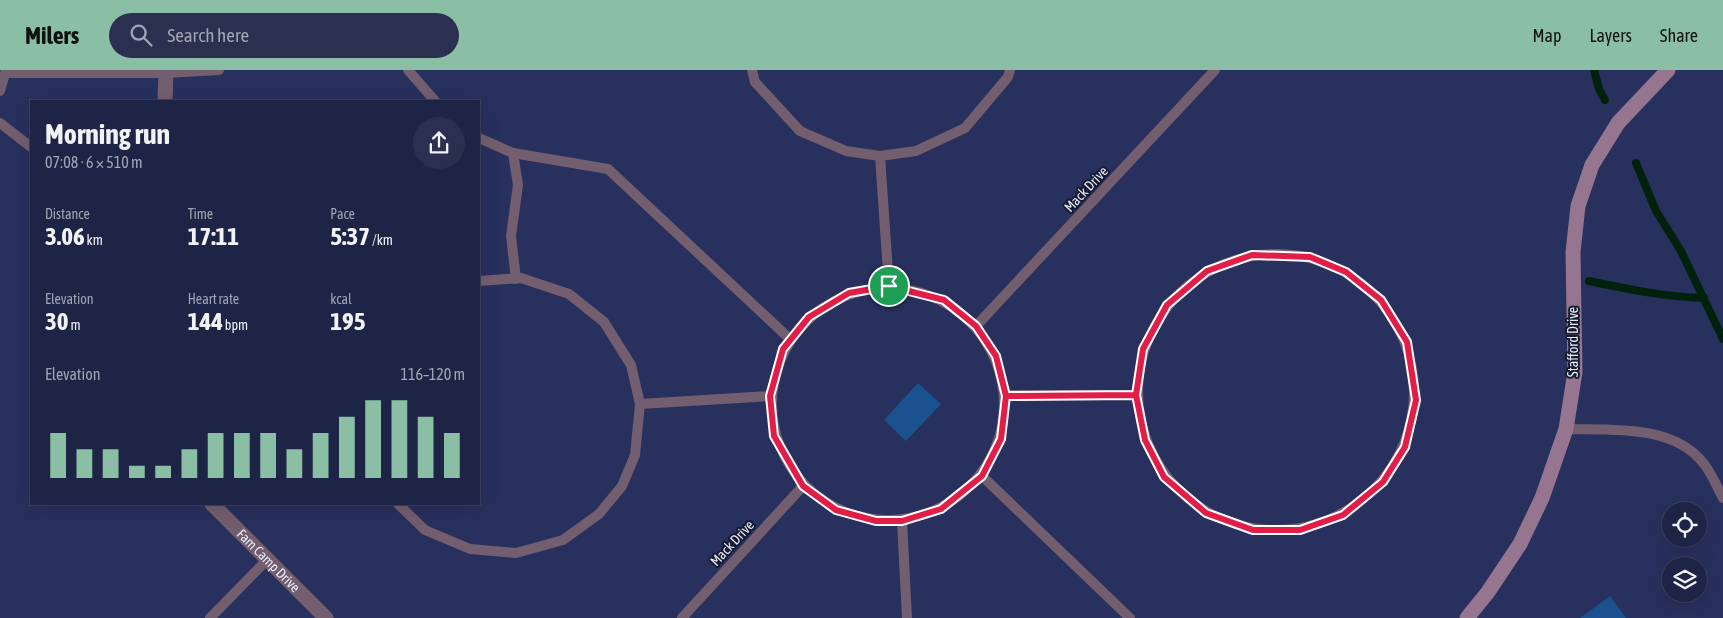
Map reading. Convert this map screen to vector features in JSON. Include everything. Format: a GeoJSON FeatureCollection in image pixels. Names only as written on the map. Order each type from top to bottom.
{"type":"FeatureCollection","features":[{"type":"Feature","properties":{"kind":"street","name":"Stafford Drive"},"geometry":{"type":"LineString","coordinates":[[1467,618],[1488,592],[1520,544],[1542,498],[1566,429],[1575,372],[1573,252],[1578,206],[1592,165],[1618,123],[1668,70]]}},
{"type":"Feature","properties":{"kind":"street"},"geometry":{"type":"LineString","coordinates":[[166,72],[166,100]]}},
{"type":"Feature","properties":{"kind":"street","name":"Fam Camp Drive"},"geometry":{"type":"LineString","coordinates":[[213,505],[326,618]]}},
{"type":"Feature","properties":{"kind":"lane"},"geometry":{"type":"LineString","coordinates":[[0,91],[6,71],[166,72],[219,70]]}},
{"type":"Feature","properties":{"kind":"lane"},"geometry":{"type":"LineString","coordinates":[[408,70],[434,100]]}},
{"type":"Feature","properties":{"kind":"lane"},"geometry":{"type":"LineString","coordinates":[[752,70],[755,82],[800,131],[846,151],[880,156],[916,151],[965,128],[1008,76],[1010,70]]}},
{"type":"Feature","properties":{"kind":"lane","name":"Mack Drive"},"geometry":{"type":"LineString","coordinates":[[976,326],[1215,70]]}},
{"type":"Feature","properties":{"kind":"lane"},"geometry":{"type":"LineString","coordinates":[[0,123],[30,146]]}},
{"type":"Feature","properties":{"kind":"lane"},"geometry":{"type":"LineString","coordinates":[[480,138],[514,153],[608,169],[791,340]]}},
{"type":"Feature","properties":{"kind":"lane"},"geometry":{"type":"LineString","coordinates":[[514,153],[518,185],[512,236],[516,279]]}},
{"type":"Feature","properties":{"kind":"lane"},"geometry":{"type":"LineString","coordinates":[[880,156],[889,286]]}},
{"type":"Feature","properties":{"kind":"lane"},"geometry":{"type":"LineString","coordinates":[[1252,255],[1310,257],[1346,272],[1381,300],[1407,342],[1416,400],[1405,447],[1383,482],[1343,515],[1300,530],[1253,530],[1206,513],[1164,477],[1145,440],[1136,395],[1143,349],[1167,305],[1207,271],[1252,255]]}},
{"type":"Feature","properties":{"kind":"lane"},"geometry":{"type":"LineString","coordinates":[[399,505],[425,530],[470,549],[516,553],[563,540],[599,514],[622,486],[635,455],[640,404],[631,365],[604,322],[568,294],[521,278],[480,281]]}},
{"type":"Feature","properties":{"kind":"lane"},"geometry":{"type":"LineString","coordinates":[[889,286],[944,300],[976,326],[996,356],[1006,396],[1001,439],[982,476],[941,509],[902,521],[876,521],[836,510],[803,486],[774,436],[770,396],[783,349],[809,317],[849,293],[889,286]]}},
{"type":"Feature","properties":{"kind":"lane"},"geometry":{"type":"LineString","coordinates":[[1006,396],[1136,395]]}},
{"type":"Feature","properties":{"kind":"lane"},"geometry":{"type":"LineString","coordinates":[[640,404],[770,396]]}},
{"type":"Feature","properties":{"kind":"lane"},"geometry":{"type":"LineString","coordinates":[[1566,429],[1641,431],[1681,443],[1704,463],[1723,498]]}},
{"type":"Feature","properties":{"kind":"lane"},"geometry":{"type":"LineString","coordinates":[[982,476],[1130,618]]}},
{"type":"Feature","properties":{"kind":"lane","name":"Mack Drive"},"geometry":{"type":"LineString","coordinates":[[682,618],[803,486]]}},
{"type":"Feature","properties":{"kind":"lane"},"geometry":{"type":"LineString","coordinates":[[902,521],[907,618]]}},
{"type":"Feature","properties":{"kind":"lane"},"geometry":{"type":"LineString","coordinates":[[210,618],[267,560]]}},
{"type":"Feature","properties":{"kind":"building"},"geometry":{"type":"Polygon","coordinates":[[[918,383],[941,404],[906,441],[884,420],[918,383]]]}},
{"type":"Feature","properties":{"kind":"building"},"geometry":{"type":"Polygon","coordinates":[[[1610,596],[1626,618],[1580,618],[1610,596]]]}},
{"type":"Feature","properties":{"kind":"waterway"},"geometry":{"type":"LineString","coordinates":[[1594,70],[1599,89],[1605,100]]}},
{"type":"Feature","properties":{"kind":"waterway"},"geometry":{"type":"LineString","coordinates":[[1636,163],[1656,211],[1681,251],[1723,339]]}},
{"type":"Feature","properties":{"kind":"waterway"},"geometry":{"type":"LineString","coordinates":[[1589,281],[1632,290],[1704,298]]}},
{"type":"Feature","properties":{"kind":"route"},"geometry":{"type":"LineString","coordinates":[[889,286],[849,293],[809,317],[783,349],[770,396],[774,436],[803,486],[836,510],[876,521],[902,521],[941,509],[982,476],[1001,439],[1006,396],[1136,395],[1145,440],[1164,477],[1206,513],[1253,530],[1300,530],[1343,515],[1383,482],[1405,447],[1416,400],[1407,342],[1381,300],[1346,272],[1310,257],[1252,255],[1207,271],[1167,305],[1143,349],[1136,395],[1071,395],[1006,396],[996,356],[976,326],[944,300],[889,286]]}}]}
